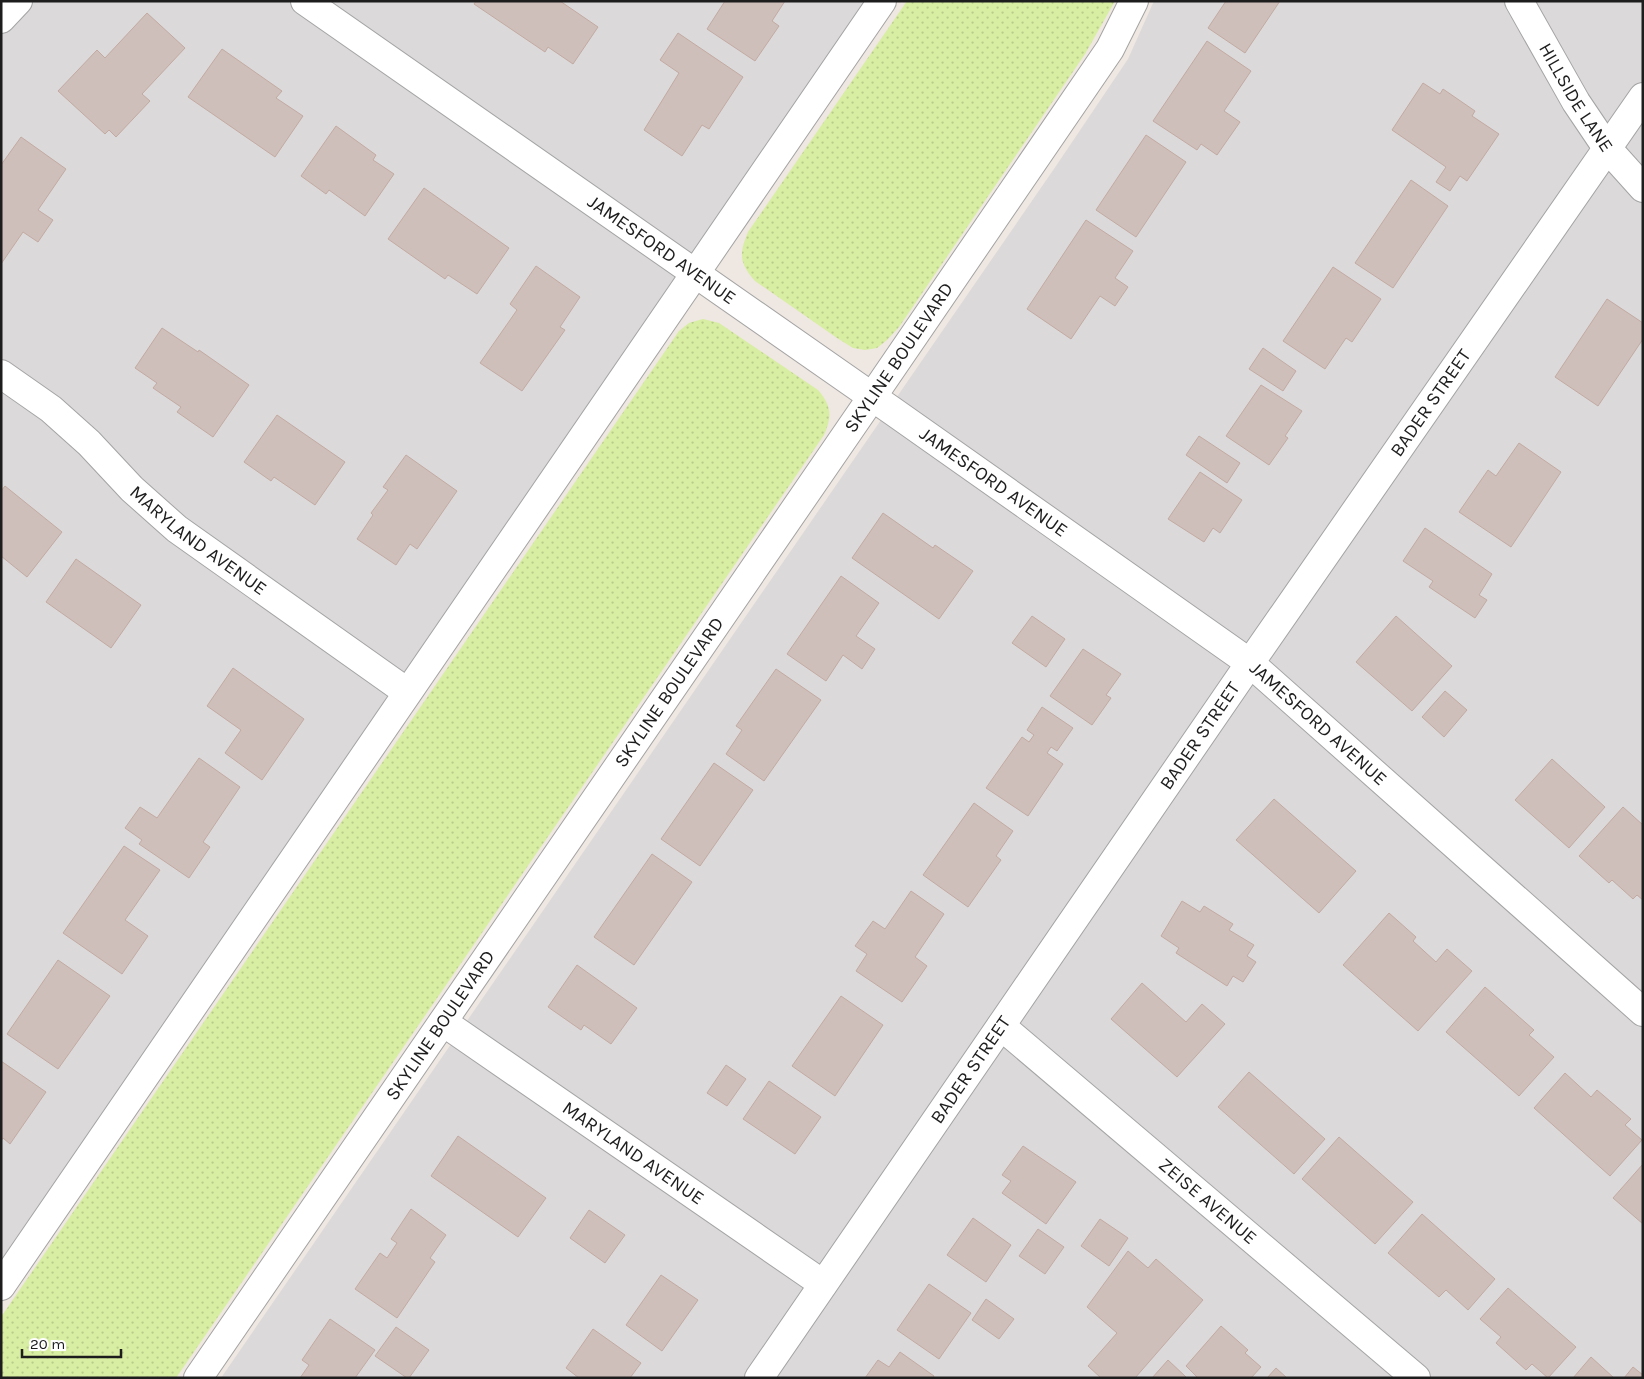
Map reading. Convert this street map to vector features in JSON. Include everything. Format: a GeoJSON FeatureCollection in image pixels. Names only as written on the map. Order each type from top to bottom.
{"type":"FeatureCollection","features":[{"type":"Feature","properties":{"kind":"street"},"geometry":{"type":"LineString","coordinates":[[1,19],[18,1]]}},
{"type":"Feature","properties":{"kind":"street","name":"JAMESFORD AVENUE"},"geometry":{"type":"LineString","coordinates":[[304,1],[1250,663],[1643,1012]]}},
{"type":"Feature","properties":{"kind":"street"},"geometry":{"type":"LineString","coordinates":[[1,1286],[882,1]]}},
{"type":"Feature","properties":{"kind":"street","name":"SKYLINE BOULEVARD"},"geometry":{"type":"LineString","coordinates":[[198,1378],[1110,49],[1134,1]]}},
{"type":"Feature","properties":{"kind":"street","name":"HILLSIDE LANE"},"geometry":{"type":"LineString","coordinates":[[1519,1],[1576,102],[1607,148],[1643,188]]}},
{"type":"Feature","properties":{"kind":"street","name":"BADER STREET"},"geometry":{"type":"LineString","coordinates":[[759,1378],[1250,663],[1643,97]]}},
{"type":"Feature","properties":{"kind":"street","name":"MARYLAND AVENUE"},"geometry":{"type":"LineString","coordinates":[[1,374],[57,414],[89,443],[132,489],[177,529],[407,692]]}},
{"type":"Feature","properties":{"kind":"street","name":"MARYLAND AVENUE"},"geometry":{"type":"LineString","coordinates":[[443,1022],[824,1284]]}},
{"type":"Feature","properties":{"kind":"street","name":"ZEISE AVENUE"},"geometry":{"type":"LineString","coordinates":[[1001,1026],[1416,1378]]}},
{"type":"Feature","properties":{"kind":"shaded area"},"geometry":{"type":"Polygon","coordinates":[[[1,1],[866,1],[1,1260],[1,1]]]}},
{"type":"Feature","properties":{"kind":"shaded area"},"geometry":{"type":"Polygon","coordinates":[[[1154,1],[1643,1],[1643,1378],[221,1378],[1056,166],[1128,59],[1154,1]]]}},
{"type":"Feature","properties":{"kind":"green space"},"geometry":{"type":"Polygon","coordinates":[[[907,1],[1115,1],[1085,54],[899,327],[877,348],[865,350],[853,348],[837,338],[755,281],[743,263],[742,252],[748,232],[907,1]]]}},
{"type":"Feature","properties":{"kind":"green space"},"geometry":{"type":"Polygon","coordinates":[[[703,319],[719,323],[818,390],[826,401],[829,412],[824,435],[176,1378],[1,1378],[1,1317],[679,331],[689,323],[703,319]]]}},
{"type":"Feature","properties":{"kind":"building"},"geometry":{"type":"Polygon","coordinates":[[[476,1],[560,1],[598,27],[573,64],[548,47],[545,52],[474,4],[476,1]]]}},
{"type":"Feature","properties":{"kind":"building"},"geometry":{"type":"Polygon","coordinates":[[[725,1],[785,1],[772,21],[779,26],[755,61],[707,29],[725,1]]]}},
{"type":"Feature","properties":{"kind":"building"},"geometry":{"type":"Polygon","coordinates":[[[1226,1],[1280,1],[1245,53],[1208,28],[1226,1]]]}},
{"type":"Feature","properties":{"kind":"building"},"geometry":{"type":"Polygon","coordinates":[[[147,13],[185,48],[142,94],[150,101],[116,137],[109,130],[105,134],[58,91],[97,50],[105,58],[147,13]]]}},
{"type":"Feature","properties":{"kind":"building"},"geometry":{"type":"Polygon","coordinates":[[[678,33],[743,77],[709,129],[702,125],[682,156],[644,130],[679,73],[660,60],[678,33]]]}},
{"type":"Feature","properties":{"kind":"building"},"geometry":{"type":"Polygon","coordinates":[[[1207,41],[1251,71],[1224,111],[1240,122],[1217,155],[1201,144],[1197,150],[1153,121],[1207,41]]]}},
{"type":"Feature","properties":{"kind":"building"},"geometry":{"type":"Polygon","coordinates":[[[222,49],[282,91],[276,98],[303,116],[275,157],[188,97],[222,49]]]}},
{"type":"Feature","properties":{"kind":"building"},"geometry":{"type":"Polygon","coordinates":[[[1423,83],[1440,94],[1443,89],[1475,111],[1472,116],[1499,134],[1467,181],[1460,176],[1450,191],[1436,182],[1446,167],[1392,130],[1423,83]]]}},
{"type":"Feature","properties":{"kind":"building"},"geometry":{"type":"Polygon","coordinates":[[[336,126],[376,155],[373,160],[394,174],[365,216],[329,190],[326,194],[301,176],[336,126]]]}},
{"type":"Feature","properties":{"kind":"building"},"geometry":{"type":"Polygon","coordinates":[[[1146,135],[1186,162],[1136,237],[1096,210],[1146,135]]]}},
{"type":"Feature","properties":{"kind":"building"},"geometry":{"type":"Polygon","coordinates":[[[21,137],[66,169],[38,210],[53,220],[38,242],[23,232],[1,264],[1,165],[21,137]]]}},
{"type":"Feature","properties":{"kind":"building"},"geometry":{"type":"Polygon","coordinates":[[[1411,180],[1448,206],[1393,288],[1355,263],[1411,180]]]}},
{"type":"Feature","properties":{"kind":"building"},"geometry":{"type":"Polygon","coordinates":[[[424,188],[509,248],[477,294],[448,275],[445,279],[388,239],[424,188]]]}},
{"type":"Feature","properties":{"kind":"building"},"geometry":{"type":"Polygon","coordinates":[[[1086,220],[1133,251],[1115,278],[1128,287],[1115,306],[1100,296],[1071,339],[1027,309],[1086,220]]]}},
{"type":"Feature","properties":{"kind":"building"},"geometry":{"type":"Polygon","coordinates":[[[536,266],[580,297],[560,327],[565,330],[522,391],[480,363],[517,310],[510,304],[536,266]]]}},
{"type":"Feature","properties":{"kind":"building"},"geometry":{"type":"Polygon","coordinates":[[[1333,267],[1381,299],[1352,342],[1346,338],[1325,369],[1283,341],[1333,267]]]}},
{"type":"Feature","properties":{"kind":"building"},"geometry":{"type":"Polygon","coordinates":[[[1607,299],[1643,323],[1643,339],[1598,406],[1555,377],[1607,299]]]}},
{"type":"Feature","properties":{"kind":"building"},"geometry":{"type":"Polygon","coordinates":[[[162,328],[198,352],[199,350],[249,385],[213,437],[177,412],[181,407],[153,388],[157,383],[135,368],[162,328]]]}},
{"type":"Feature","properties":{"kind":"building"},"geometry":{"type":"Polygon","coordinates":[[[1263,348],[1296,371],[1283,391],[1249,369],[1263,348]]]}},
{"type":"Feature","properties":{"kind":"building"},"geometry":{"type":"Polygon","coordinates":[[[1261,385],[1302,411],[1285,436],[1288,438],[1269,465],[1226,436],[1261,385]]]}},
{"type":"Feature","properties":{"kind":"building"},"geometry":{"type":"Polygon","coordinates":[[[277,415],[345,462],[315,505],[274,477],[271,481],[244,462],[277,415]]]}},
{"type":"Feature","properties":{"kind":"building"},"geometry":{"type":"Polygon","coordinates":[[[1199,436],[1240,463],[1227,483],[1186,455],[1199,436]]]}},
{"type":"Feature","properties":{"kind":"building"},"geometry":{"type":"Polygon","coordinates":[[[1519,443],[1561,472],[1511,547],[1459,512],[1488,470],[1496,476],[1519,443]]]}},
{"type":"Feature","properties":{"kind":"building"},"geometry":{"type":"Polygon","coordinates":[[[406,455],[457,491],[417,549],[410,544],[396,565],[357,539],[373,515],[371,513],[388,490],[383,487],[406,455]]]}},
{"type":"Feature","properties":{"kind":"building"},"geometry":{"type":"Polygon","coordinates":[[[1200,472],[1242,500],[1220,533],[1213,528],[1204,542],[1168,519],[1200,472]]]}},
{"type":"Feature","properties":{"kind":"building"},"geometry":{"type":"Polygon","coordinates":[[[5,486],[62,532],[27,577],[1,556],[1,491],[5,486]]]}},
{"type":"Feature","properties":{"kind":"building"},"geometry":{"type":"Polygon","coordinates":[[[883,513],[933,548],[935,545],[973,571],[939,619],[852,558],[883,513]]]}},
{"type":"Feature","properties":{"kind":"building"},"geometry":{"type":"Polygon","coordinates":[[[1425,528],[1492,574],[1479,595],[1487,600],[1475,618],[1429,587],[1433,581],[1403,561],[1425,528]]]}},
{"type":"Feature","properties":{"kind":"building"},"geometry":{"type":"Polygon","coordinates":[[[76,559],[141,605],[111,648],[46,602],[76,559]]]}},
{"type":"Feature","properties":{"kind":"building"},"geometry":{"type":"Polygon","coordinates":[[[841,576],[879,603],[856,636],[875,649],[862,669],[843,655],[826,681],[787,654],[841,576]]]}},
{"type":"Feature","properties":{"kind":"building"},"geometry":{"type":"Polygon","coordinates":[[[1032,616],[1065,639],[1046,667],[1012,643],[1032,616]]]}},
{"type":"Feature","properties":{"kind":"building"},"geometry":{"type":"Polygon","coordinates":[[[1396,616],[1452,666],[1412,711],[1356,662],[1396,616]]]}},
{"type":"Feature","properties":{"kind":"building"},"geometry":{"type":"Polygon","coordinates":[[[1083,649],[1121,674],[1106,695],[1111,698],[1092,725],[1050,696],[1083,649]]]}},
{"type":"Feature","properties":{"kind":"building"},"geometry":{"type":"Polygon","coordinates":[[[233,668],[304,719],[262,780],[225,753],[241,730],[207,706],[233,668]]]}},
{"type":"Feature","properties":{"kind":"building"},"geometry":{"type":"Polygon","coordinates":[[[776,669],[821,700],[764,781],[726,754],[742,730],[736,726],[776,669]]]}},
{"type":"Feature","properties":{"kind":"building"},"geometry":{"type":"Polygon","coordinates":[[[1445,691],[1467,710],[1444,737],[1422,717],[1445,691]]]}},
{"type":"Feature","properties":{"kind":"building"},"geometry":{"type":"Polygon","coordinates":[[[1042,707],[1073,728],[1057,751],[1051,747],[1047,753],[1063,764],[1028,816],[986,788],[1022,737],[1029,742],[1034,735],[1027,730],[1042,707]]]}},
{"type":"Feature","properties":{"kind":"building"},"geometry":{"type":"Polygon","coordinates":[[[199,758],[240,787],[203,842],[210,847],[189,878],[139,844],[142,840],[125,828],[140,807],[157,818],[199,758]]]}},
{"type":"Feature","properties":{"kind":"building"},"geometry":{"type":"Polygon","coordinates":[[[1552,759],[1605,807],[1569,848],[1515,800],[1552,759]]]}},
{"type":"Feature","properties":{"kind":"building"},"geometry":{"type":"Polygon","coordinates":[[[714,763],[753,790],[700,866],[661,839],[714,763]]]}},
{"type":"Feature","properties":{"kind":"building"},"geometry":{"type":"Polygon","coordinates":[[[1274,799],[1356,871],[1319,913],[1236,840],[1274,799]]]}},
{"type":"Feature","properties":{"kind":"building"},"geometry":{"type":"Polygon","coordinates":[[[974,803],[1013,831],[996,856],[1001,860],[968,907],[923,875],[974,803]]]}},
{"type":"Feature","properties":{"kind":"building"},"geometry":{"type":"Polygon","coordinates":[[[1623,807],[1643,825],[1643,900],[1637,895],[1633,899],[1612,880],[1609,883],[1579,856],[1623,807]]]}},
{"type":"Feature","properties":{"kind":"building"},"geometry":{"type":"Polygon","coordinates":[[[124,846],[160,870],[125,920],[148,936],[122,974],[63,933],[124,846]]]}},
{"type":"Feature","properties":{"kind":"building"},"geometry":{"type":"Polygon","coordinates":[[[652,854],[692,882],[634,965],[594,937],[652,854]]]}},
{"type":"Feature","properties":{"kind":"building"},"geometry":{"type":"Polygon","coordinates":[[[911,891],[944,914],[915,957],[927,966],[902,1002],[856,971],[867,954],[855,946],[873,921],[885,929],[911,891]]]}},
{"type":"Feature","properties":{"kind":"building"},"geometry":{"type":"Polygon","coordinates":[[[1182,901],[1200,912],[1204,906],[1233,924],[1229,930],[1254,945],[1247,956],[1256,962],[1243,982],[1233,976],[1227,986],[1176,953],[1179,948],[1161,936],[1182,901]]]}},
{"type":"Feature","properties":{"kind":"building"},"geometry":{"type":"Polygon","coordinates":[[[1389,913],[1416,937],[1413,941],[1436,962],[1447,949],[1472,971],[1418,1031],[1343,965],[1389,913]]]}},
{"type":"Feature","properties":{"kind":"building"},"geometry":{"type":"Polygon","coordinates":[[[58,960],[110,996],[58,1069],[7,1034],[58,960]]]}},
{"type":"Feature","properties":{"kind":"building"},"geometry":{"type":"Polygon","coordinates":[[[577,965],[637,1008],[611,1044],[584,1025],[581,1030],[548,1007],[577,965]]]}},
{"type":"Feature","properties":{"kind":"building"},"geometry":{"type":"Polygon","coordinates":[[[1142,983],[1186,1022],[1202,1004],[1225,1024],[1177,1077],[1111,1019],[1142,983]]]}},
{"type":"Feature","properties":{"kind":"building"},"geometry":{"type":"Polygon","coordinates":[[[1485,987],[1534,1030],[1529,1035],[1554,1057],[1519,1096],[1446,1032],[1485,987]]]}},
{"type":"Feature","properties":{"kind":"building"},"geometry":{"type":"Polygon","coordinates":[[[841,996],[883,1025],[835,1096],[792,1066],[841,996]]]}},
{"type":"Feature","properties":{"kind":"building"},"geometry":{"type":"Polygon","coordinates":[[[1,1061],[46,1092],[10,1144],[3,1138],[1,1141],[1,1061]]]}},
{"type":"Feature","properties":{"kind":"building"},"geometry":{"type":"Polygon","coordinates":[[[726,1065],[746,1079],[727,1106],[707,1093],[726,1065]]]}},
{"type":"Feature","properties":{"kind":"building"},"geometry":{"type":"Polygon","coordinates":[[[1249,1072],[1325,1139],[1294,1174],[1218,1107],[1249,1072]]]}},
{"type":"Feature","properties":{"kind":"building"},"geometry":{"type":"Polygon","coordinates":[[[1565,1073],[1591,1097],[1597,1090],[1631,1119],[1625,1125],[1642,1140],[1610,1176],[1534,1108],[1565,1073]]]}},
{"type":"Feature","properties":{"kind":"building"},"geometry":{"type":"Polygon","coordinates":[[[769,1081],[821,1117],[795,1154],[743,1119],[769,1081]]]}},
{"type":"Feature","properties":{"kind":"building"},"geometry":{"type":"Polygon","coordinates":[[[458,1136],[546,1198],[518,1237],[431,1176],[458,1136]]]}},
{"type":"Feature","properties":{"kind":"building"},"geometry":{"type":"Polygon","coordinates":[[[1339,1137],[1413,1202],[1375,1244],[1302,1179],[1339,1137]]]}},
{"type":"Feature","properties":{"kind":"building"},"geometry":{"type":"Polygon","coordinates":[[[1023,1146],[1076,1182],[1046,1224],[1002,1193],[1011,1181],[1002,1175],[1023,1146]]]}},
{"type":"Feature","properties":{"kind":"building"},"geometry":{"type":"Polygon","coordinates":[[[1643,1164],[1643,1224],[1613,1198],[1643,1164]]]}},
{"type":"Feature","properties":{"kind":"building"},"geometry":{"type":"Polygon","coordinates":[[[411,1209],[446,1235],[430,1258],[435,1262],[397,1318],[355,1289],[380,1253],[387,1258],[397,1243],[391,1239],[411,1209]]]}},
{"type":"Feature","properties":{"kind":"building"},"geometry":{"type":"Polygon","coordinates":[[[589,1210],[625,1235],[605,1263],[570,1238],[589,1210]]]}},
{"type":"Feature","properties":{"kind":"building"},"geometry":{"type":"Polygon","coordinates":[[[1422,1214],[1495,1279],[1468,1310],[1446,1290],[1439,1297],[1388,1253],[1422,1214]]]}},
{"type":"Feature","properties":{"kind":"building"},"geometry":{"type":"Polygon","coordinates":[[[973,1218],[1011,1245],[986,1282],[947,1255],[973,1218]]]}},
{"type":"Feature","properties":{"kind":"building"},"geometry":{"type":"Polygon","coordinates":[[[1100,1219],[1128,1238],[1109,1266],[1081,1246],[1100,1219]]]}},
{"type":"Feature","properties":{"kind":"building"},"geometry":{"type":"Polygon","coordinates":[[[1038,1229],[1064,1247],[1045,1274],[1019,1256],[1038,1229]]]}},
{"type":"Feature","properties":{"kind":"building"},"geometry":{"type":"Polygon","coordinates":[[[1128,1251],[1148,1268],[1156,1259],[1203,1300],[1135,1378],[1101,1378],[1088,1366],[1117,1333],[1087,1307],[1128,1251]]]}},
{"type":"Feature","properties":{"kind":"building"},"geometry":{"type":"Polygon","coordinates":[[[661,1275],[698,1300],[662,1351],[626,1325],[661,1275]]]}},
{"type":"Feature","properties":{"kind":"building"},"geometry":{"type":"Polygon","coordinates":[[[929,1284],[971,1313],[939,1359],[897,1330],[929,1284]]]}},
{"type":"Feature","properties":{"kind":"building"},"geometry":{"type":"Polygon","coordinates":[[[1508,1288],[1576,1347],[1548,1378],[1532,1364],[1526,1370],[1496,1343],[1501,1337],[1480,1319],[1508,1288]]]}},
{"type":"Feature","properties":{"kind":"building"},"geometry":{"type":"Polygon","coordinates":[[[986,1299],[1014,1319],[999,1339],[972,1320],[986,1299]]]}},
{"type":"Feature","properties":{"kind":"building"},"geometry":{"type":"Polygon","coordinates":[[[330,1319],[375,1350],[355,1378],[300,1378],[309,1365],[302,1360],[330,1319]]]}},
{"type":"Feature","properties":{"kind":"building"},"geometry":{"type":"Polygon","coordinates":[[[1221,1326],[1248,1350],[1245,1353],[1261,1367],[1251,1378],[1198,1378],[1186,1366],[1221,1326]]]}},
{"type":"Feature","properties":{"kind":"building"},"geometry":{"type":"Polygon","coordinates":[[[396,1327],[429,1350],[409,1378],[375,1356],[396,1327]]]}},
{"type":"Feature","properties":{"kind":"building"},"geometry":{"type":"Polygon","coordinates":[[[593,1329],[641,1363],[630,1378],[579,1378],[566,1368],[593,1329]]]}},
{"type":"Feature","properties":{"kind":"building"},"geometry":{"type":"Polygon","coordinates":[[[900,1352],[934,1376],[933,1378],[865,1378],[878,1360],[889,1367],[900,1352]]]}},
{"type":"Feature","properties":{"kind":"building"},"geometry":{"type":"Polygon","coordinates":[[[1591,1357],[1614,1378],[1573,1378],[1591,1357]]]}},
{"type":"Feature","properties":{"kind":"building"},"geometry":{"type":"Polygon","coordinates":[[[1168,1360],[1186,1377],[1185,1378],[1152,1378],[1168,1360]]]}},
{"type":"Feature","properties":{"kind":"building"},"geometry":{"type":"Polygon","coordinates":[[[1633,1367],[1643,1375],[1643,1378],[1624,1378],[1633,1367]]]}},
{"type":"Feature","properties":{"kind":"building"},"geometry":{"type":"Polygon","coordinates":[[[1276,1368],[1287,1378],[1267,1378],[1276,1368]]]}}]}
